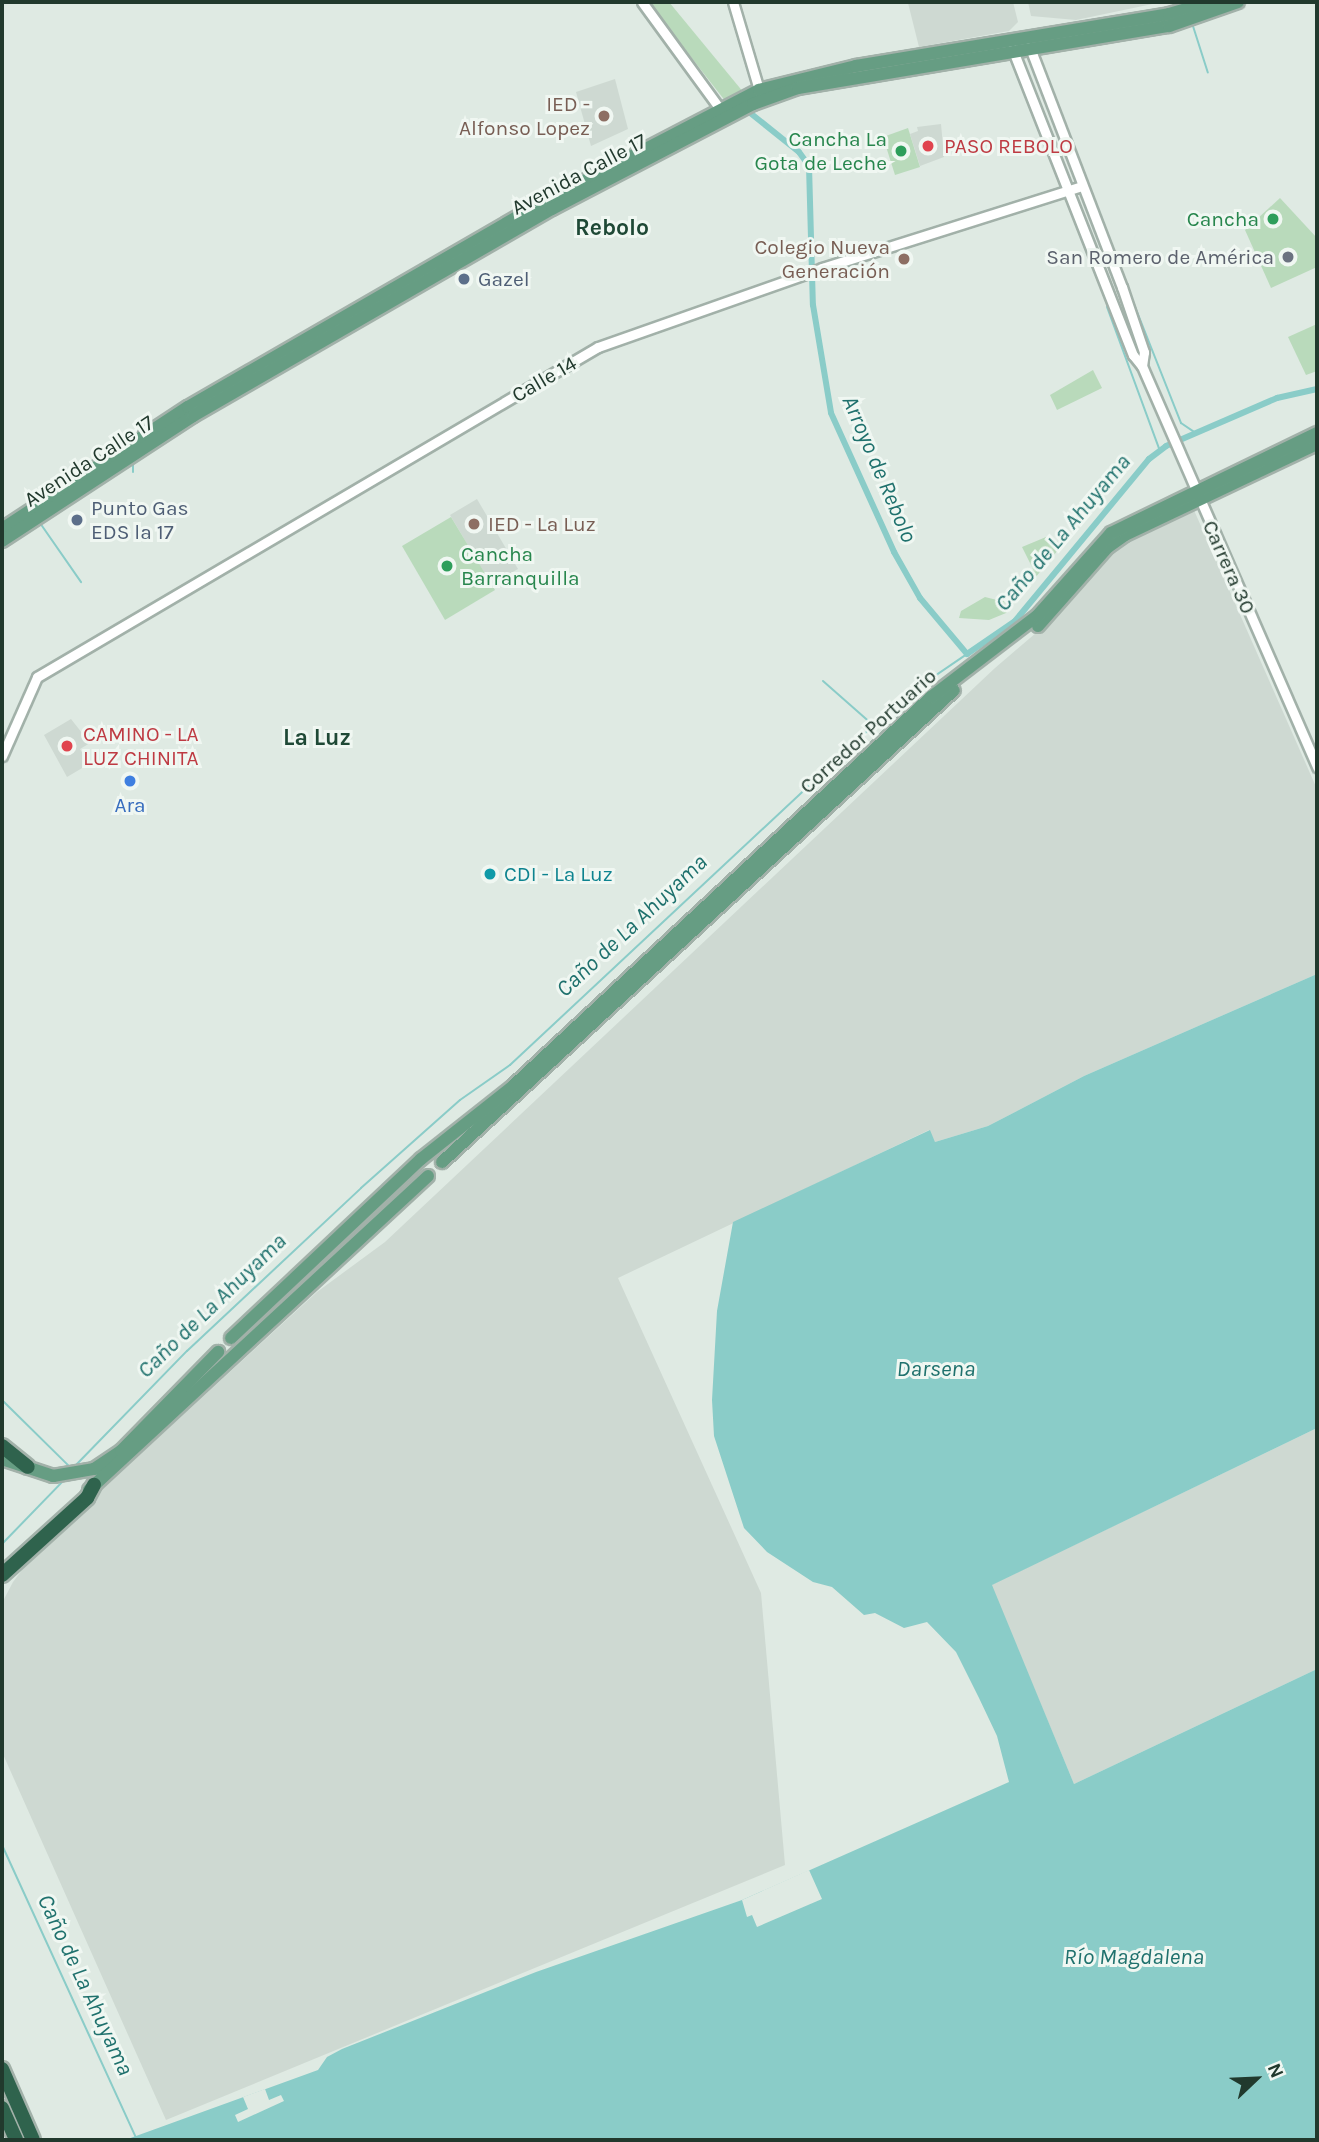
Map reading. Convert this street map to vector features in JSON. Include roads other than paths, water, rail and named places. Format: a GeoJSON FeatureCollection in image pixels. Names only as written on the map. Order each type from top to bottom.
{"type":"FeatureCollection","features":[{"type":"Feature","properties":{"kind":"highway"},"geometry":{"type":"LineString","coordinates":[[2,1446],[34,1469]]}},
{"type":"Feature","properties":{"kind":"highway"},"geometry":{"type":"LineString","coordinates":[[2,1575],[88,1497],[94,1485]]}},
{"type":"Feature","properties":{"kind":"highway"},"geometry":{"type":"LineString","coordinates":[[2,2069],[33,2140]]}},
{"type":"Feature","properties":{"kind":"highway"},"geometry":{"type":"LineString","coordinates":[[2,2108],[16,2140]]}},
{"type":"Feature","properties":{"kind":"main road","name":"Avenida Calle 17"},"geometry":{"type":"LineString","coordinates":[[1190,15],[1210,2]]}},
{"type":"Feature","properties":{"kind":"main road","name":"Avenida Calle 17"},"geometry":{"type":"LineString","coordinates":[[2,541],[34,514],[142,444],[188,407],[538,205],[753,97],[1011,46],[1190,15],[1238,2]]}},
{"type":"Feature","properties":{"kind":"main road","name":"Corredor Portuario"},"geometry":{"type":"LineString","coordinates":[[515,1090],[937,703],[1057,608],[1108,547],[1198,495],[1317,433]]}},
{"type":"Feature","properties":{"kind":"main road","name":"Corredor Portuario"},"geometry":{"type":"LineString","coordinates":[[1198,495],[1317,444]]}},
{"type":"Feature","properties":{"kind":"main road","name":"Avenida Calle 17"},"geometry":{"type":"LineString","coordinates":[[2,529],[34,514]]}},
{"type":"Feature","properties":{"kind":"main road"},"geometry":{"type":"LineString","coordinates":[[442,1162],[515,1090]]}},
{"type":"Feature","properties":{"kind":"main road"},"geometry":{"type":"LineString","coordinates":[[232,1338],[421,1159],[515,1090]]}},
{"type":"Feature","properties":{"kind":"main road"},"geometry":{"type":"LineString","coordinates":[[2,1566],[94,1485],[428,1176]]}},
{"type":"Feature","properties":{"kind":"main road"},"geometry":{"type":"LineString","coordinates":[[2,1459],[53,1476],[81,1474],[121,1451],[218,1352]]}},
{"type":"Feature","properties":{"kind":"street"},"geometry":{"type":"LineString","coordinates":[[642,2],[729,109]]}},
{"type":"Feature","properties":{"kind":"street"},"geometry":{"type":"LineString","coordinates":[[733,2],[753,97]]}},
{"type":"Feature","properties":{"kind":"street","name":"Carrera 30"},"geometry":{"type":"LineString","coordinates":[[1029,43],[1144,352],[1142,366]]}},
{"type":"Feature","properties":{"kind":"street","name":"Carrera 30"},"geometry":{"type":"LineString","coordinates":[[1011,46],[1133,355],[1142,366],[1317,767]]}},
{"type":"Feature","properties":{"kind":"street","name":"Calle 14"},"geometry":{"type":"LineString","coordinates":[[2,756],[37,677],[598,347],[819,269],[1082,186]]}},
{"type":"Feature","properties":{"kind":"water"},"geometry":{"type":"Polygon","coordinates":[[[1317,974],[1317,1428],[992,1585],[1074,1784],[1317,1669],[1317,2140],[125,2140],[318,2070],[327,2057],[342,2049],[536,1972],[742,1900],[1009,1782],[997,1736],[956,1652],[927,1622],[904,1628],[875,1613],[864,1615],[832,1587],[813,1582],[767,1552],[744,1528],[714,1436],[712,1400],[717,1311],[733,1222],[930,1130],[935,1142],[988,1126],[1084,1076],[1317,974]]]}},
{"type":"Feature","properties":{"kind":"waterway"},"geometry":{"type":"LineString","coordinates":[[1192,23],[1208,73]]}},
{"type":"Feature","properties":{"kind":"waterway","name":"Arroyo de Rebolo"},"geometry":{"type":"LineString","coordinates":[[744,108],[799,152],[809,166],[813,305],[831,413],[894,552],[920,598],[967,654],[1015,621],[1149,459],[1166,446],[1277,398],[1317,389]]}},
{"type":"Feature","properties":{"kind":"waterway"},"geometry":{"type":"LineString","coordinates":[[1124,279],[1181,423],[1196,433]]}},
{"type":"Feature","properties":{"kind":"waterway"},"geometry":{"type":"LineString","coordinates":[[1107,307],[1160,451]]}},
{"type":"Feature","properties":{"kind":"waterway"},"geometry":{"type":"LineString","coordinates":[[133,461],[133,472]]}},
{"type":"Feature","properties":{"kind":"waterway"},"geometry":{"type":"LineString","coordinates":[[40,523],[81,582]]}},
{"type":"Feature","properties":{"kind":"waterway","name":"Caño de La Ahuyama"},"geometry":{"type":"LineString","coordinates":[[74,1467],[187,1351],[361,1188],[460,1100],[510,1065],[904,697],[967,654]]}},
{"type":"Feature","properties":{"kind":"waterway"},"geometry":{"type":"LineString","coordinates":[[823,681],[872,724]]}},
{"type":"Feature","properties":{"kind":"waterway"},"geometry":{"type":"LineString","coordinates":[[2,1400],[71,1468]]}},
{"type":"Feature","properties":{"kind":"waterway","name":"Caño de La Ahuyama"},"geometry":{"type":"LineString","coordinates":[[2,1544],[64,1480]]}},
{"type":"Feature","properties":{"kind":"waterway","name":"Caño de La Ahuyama"},"geometry":{"type":"LineString","coordinates":[[2,1845],[137,2140]]}},
{"type":"Feature","properties":{"kind":"place","name":"IED - Alfonso Lopez"},"geometry":{"type":"Point","coordinates":[604,116]}},
{"type":"Feature","properties":{"kind":"place","name":"PASO REBOLO"},"geometry":{"type":"Point","coordinates":[928,146]}},
{"type":"Feature","properties":{"kind":"place","name":"Cancha La Gota de Leche"},"geometry":{"type":"Point","coordinates":[901,151]}},
{"type":"Feature","properties":{"kind":"place","name":"Cancha"},"geometry":{"type":"Point","coordinates":[1273,219]}},
{"type":"Feature","properties":{"kind":"place","name":"San Romero de América"},"geometry":{"type":"Point","coordinates":[1288,257]}},
{"type":"Feature","properties":{"kind":"place","name":"Colegio Nueva Generación"},"geometry":{"type":"Point","coordinates":[904,259]}},
{"type":"Feature","properties":{"kind":"place","name":"Gazel"},"geometry":{"type":"Point","coordinates":[464,279]}},
{"type":"Feature","properties":{"kind":"place","name":"Punto Gas EDS la 17"},"geometry":{"type":"Point","coordinates":[77,520]}},
{"type":"Feature","properties":{"kind":"place","name":"IED - La Luz"},"geometry":{"type":"Point","coordinates":[474,524]}},
{"type":"Feature","properties":{"kind":"place","name":"Cancha Barranquilla"},"geometry":{"type":"Point","coordinates":[447,566]}},
{"type":"Feature","properties":{"kind":"place","name":"CAMINO - LA LUZ CHINITA"},"geometry":{"type":"Point","coordinates":[67,746]}},
{"type":"Feature","properties":{"kind":"place","name":"Ara"},"geometry":{"type":"Point","coordinates":[130,781]}},
{"type":"Feature","properties":{"kind":"place","name":"CDI - La Luz"},"geometry":{"type":"Point","coordinates":[490,874]}},
{"type":"Feature","properties":{"kind":"district","name":"Rebolo"},"geometry":{"type":"Point","coordinates":[612,228]}},
{"type":"Feature","properties":{"kind":"district","name":"La Luz"},"geometry":{"type":"Point","coordinates":[317,738]}},
{"type":"Feature","properties":{"kind":"water label","name":"Darsena"},"geometry":{"type":"Point","coordinates":[936,1369]}},
{"type":"Feature","properties":{"kind":"water label","name":"Río Magdalena"},"geometry":{"type":"Point","coordinates":[1134,1957]}}]}
